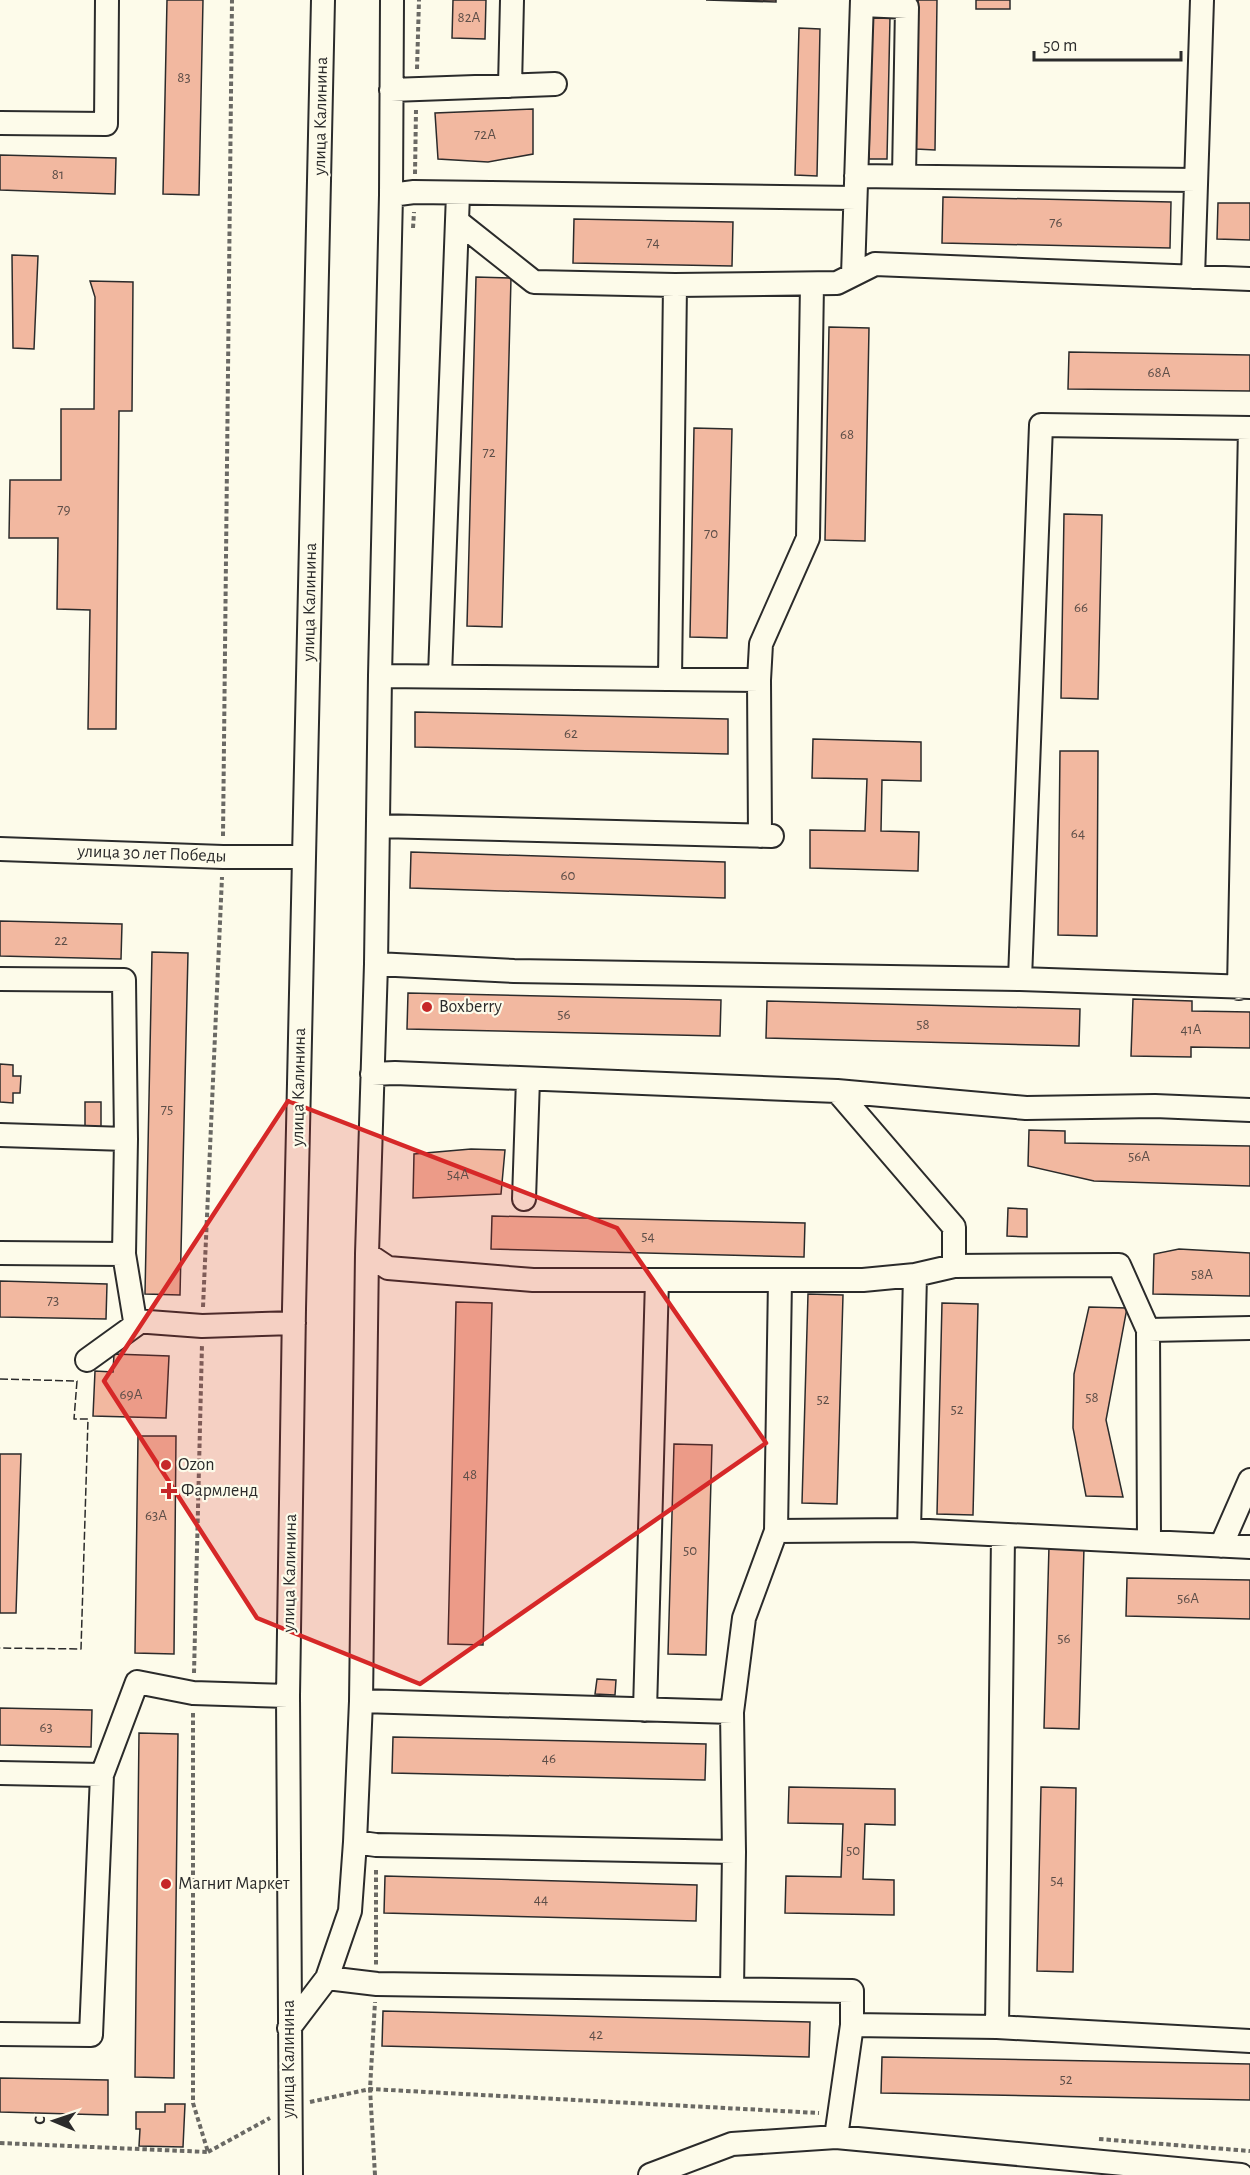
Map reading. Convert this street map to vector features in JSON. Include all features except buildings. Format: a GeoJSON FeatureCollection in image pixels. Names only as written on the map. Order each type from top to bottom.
{"type":"FeatureCollection","features":[{"type":"Feature","properties":{"kind":"street"},"geometry":{"type":"LineString","coordinates":[[0,123],[106,124],[107,0]]}},
{"type":"Feature","properties":{"kind":"street","name":"улица Калинина"},"geometry":{"type":"LineString","coordinates":[[291,2175],[288,1696],[323,0]]}},
{"type":"Feature","properties":{"kind":"street"},"geometry":{"type":"LineString","coordinates":[[289,2028],[327,1978],[350,1911],[355,1842],[361,1701],[367,1254],[376,964],[391,195],[392,0]]}},
{"type":"Feature","properties":{"kind":"street"},"geometry":{"type":"LineString","coordinates":[[510,86],[512,0]]}},
{"type":"Feature","properties":{"kind":"street"},"geometry":{"type":"LineString","coordinates":[[1193,277],[1202,0]]}},
{"type":"Feature","properties":{"kind":"street"},"geometry":{"type":"LineString","coordinates":[[853,275],[862,3],[907,7],[904,176]]}},
{"type":"Feature","properties":{"kind":"street"},"geometry":{"type":"LineString","coordinates":[[392,90],[555,84]]}},
{"type":"Feature","properties":{"kind":"street"},"geometry":{"type":"LineString","coordinates":[[856,176],[1196,180]]}},
{"type":"Feature","properties":{"kind":"street"},"geometry":{"type":"LineString","coordinates":[[391,195],[414,192],[855,198]]}},
{"type":"Feature","properties":{"kind":"street"},"geometry":{"type":"LineString","coordinates":[[440,675],[458,194]]}},
{"type":"Feature","properties":{"kind":"street"},"geometry":{"type":"LineString","coordinates":[[457,221],[534,282],[675,285],[837,283],[875,264],[1250,279]]}},
{"type":"Feature","properties":{"kind":"street"},"geometry":{"type":"LineString","coordinates":[[378,826],[766,836],[759,680],[761,644],[808,538],[812,284]]}},
{"type":"Feature","properties":{"kind":"street"},"geometry":{"type":"LineString","coordinates":[[670,679],[675,285]]}},
{"type":"Feature","properties":{"kind":"street"},"geometry":{"type":"LineString","coordinates":[[376,964],[514,971],[1020,979],[1244,987],[1250,428],[1041,425],[1020,979]]}},
{"type":"Feature","properties":{"kind":"street"},"geometry":{"type":"LineString","coordinates":[[380,676],[759,680]]}},
{"type":"Feature","properties":{"kind":"street","name":"улица 30 лет Победы"},"geometry":{"type":"LineString","coordinates":[[0,849],[223,857],[304,857]]}},
{"type":"Feature","properties":{"kind":"street"},"geometry":{"type":"LineString","coordinates":[[0,979],[124,980],[126,1139],[124,1254],[135,1321],[202,1326],[294,1323]]}},
{"type":"Feature","properties":{"kind":"street"},"geometry":{"type":"LineString","coordinates":[[372,1074],[395,1073],[837,1091],[1026,1108],[1155,1106],[1250,1110]]}},
{"type":"Feature","properties":{"kind":"street"},"geometry":{"type":"LineString","coordinates":[[524,1199],[528,1079]]}},
{"type":"Feature","properties":{"kind":"street"},"geometry":{"type":"LineString","coordinates":[[837,1091],[954,1227],[954,1266]]}},
{"type":"Feature","properties":{"kind":"street"},"geometry":{"type":"LineString","coordinates":[[0,1136],[126,1139]]}},
{"type":"Feature","properties":{"kind":"street"},"geometry":{"type":"LineString","coordinates":[[0,1253],[124,1254]]}},
{"type":"Feature","properties":{"kind":"street"},"geometry":{"type":"LineString","coordinates":[[367,1254],[388,1268],[533,1280],[862,1280],[915,1275],[954,1266],[1119,1264],[1148,1330],[1149,1541]]}},
{"type":"Feature","properties":{"kind":"street"},"geometry":{"type":"LineString","coordinates":[[909,1530],[915,1275]]}},
{"type":"Feature","properties":{"kind":"street"},"geometry":{"type":"LineString","coordinates":[[645,1710],[657,1280]]}},
{"type":"Feature","properties":{"kind":"street"},"geometry":{"type":"LineString","coordinates":[[732,1989],[734,1852],[732,1712],[744,1618],[776,1531],[780,1280]]}},
{"type":"Feature","properties":{"kind":"street"},"geometry":{"type":"LineString","coordinates":[[87,1360],[141,1321]]}},
{"type":"Feature","properties":{"kind":"street"},"geometry":{"type":"LineString","coordinates":[[1148,1330],[1250,1328]]}},
{"type":"Feature","properties":{"kind":"street"},"geometry":{"type":"LineString","coordinates":[[1221,1546],[1250,1480]]}},
{"type":"Feature","properties":{"kind":"street"},"geometry":{"type":"LineString","coordinates":[[776,1531],[909,1530],[1250,1547]]}},
{"type":"Feature","properties":{"kind":"street"},"geometry":{"type":"LineString","coordinates":[[997,2027],[1003,1536]]}},
{"type":"Feature","properties":{"kind":"street"},"geometry":{"type":"LineString","coordinates":[[0,2034],[91,2035],[102,1775],[137,1682],[193,1693],[288,1696]]}},
{"type":"Feature","properties":{"kind":"street"},"geometry":{"type":"LineString","coordinates":[[361,1701],[732,1712]]}},
{"type":"Feature","properties":{"kind":"street"},"geometry":{"type":"LineString","coordinates":[[0,1773],[102,1775]]}},
{"type":"Feature","properties":{"kind":"street"},"geometry":{"type":"LineString","coordinates":[[355,1842],[376,1845],[734,1852]]}},
{"type":"Feature","properties":{"kind":"street"},"geometry":{"type":"LineString","coordinates":[[327,1978],[377,1984],[852,1991],[852,2025],[836,2137]]}},
{"type":"Feature","properties":{"kind":"street"},"geometry":{"type":"LineString","coordinates":[[852,2025],[997,2027],[1250,2041]]}},
{"type":"Feature","properties":{"kind":"street"},"geometry":{"type":"LineString","coordinates":[[650,2175],[732,2145],[836,2137],[1241,2175]]}},
{"type":"Feature","properties":{"kind":"path"},"geometry":{"type":"LineString","coordinates":[[0,2143],[208,2152],[192,2103],[193,1693],[202,1326],[223,857],[232,0]]}},
{"type":"Feature","properties":{"kind":"highlighted area"},"geometry":{"type":"Polygon","coordinates":[[[288,1101],[617,1228],[766,1443],[420,1684],[257,1618],[104,1381],[288,1101]]]}},
{"type":"Feature","properties":{"kind":"fence"},"geometry":{"type":"LineString","coordinates":[[0,1379],[77,1381],[74,1419],[88,1419],[81,1649],[0,1648]]}},
{"type":"Feature","properties":{"kind":"place","name":"Boxberry"},"geometry":{"type":"Point","coordinates":[427,1007]}},
{"type":"Feature","properties":{"kind":"place","name":"Ozon"},"geometry":{"type":"Point","coordinates":[166,1465]}},
{"type":"Feature","properties":{"kind":"place","name":"Фармленд"},"geometry":{"type":"Point","coordinates":[169,1491]}},
{"type":"Feature","properties":{"kind":"place","name":"Магнит Маркет"},"geometry":{"type":"Point","coordinates":[166,1884]}}]}
